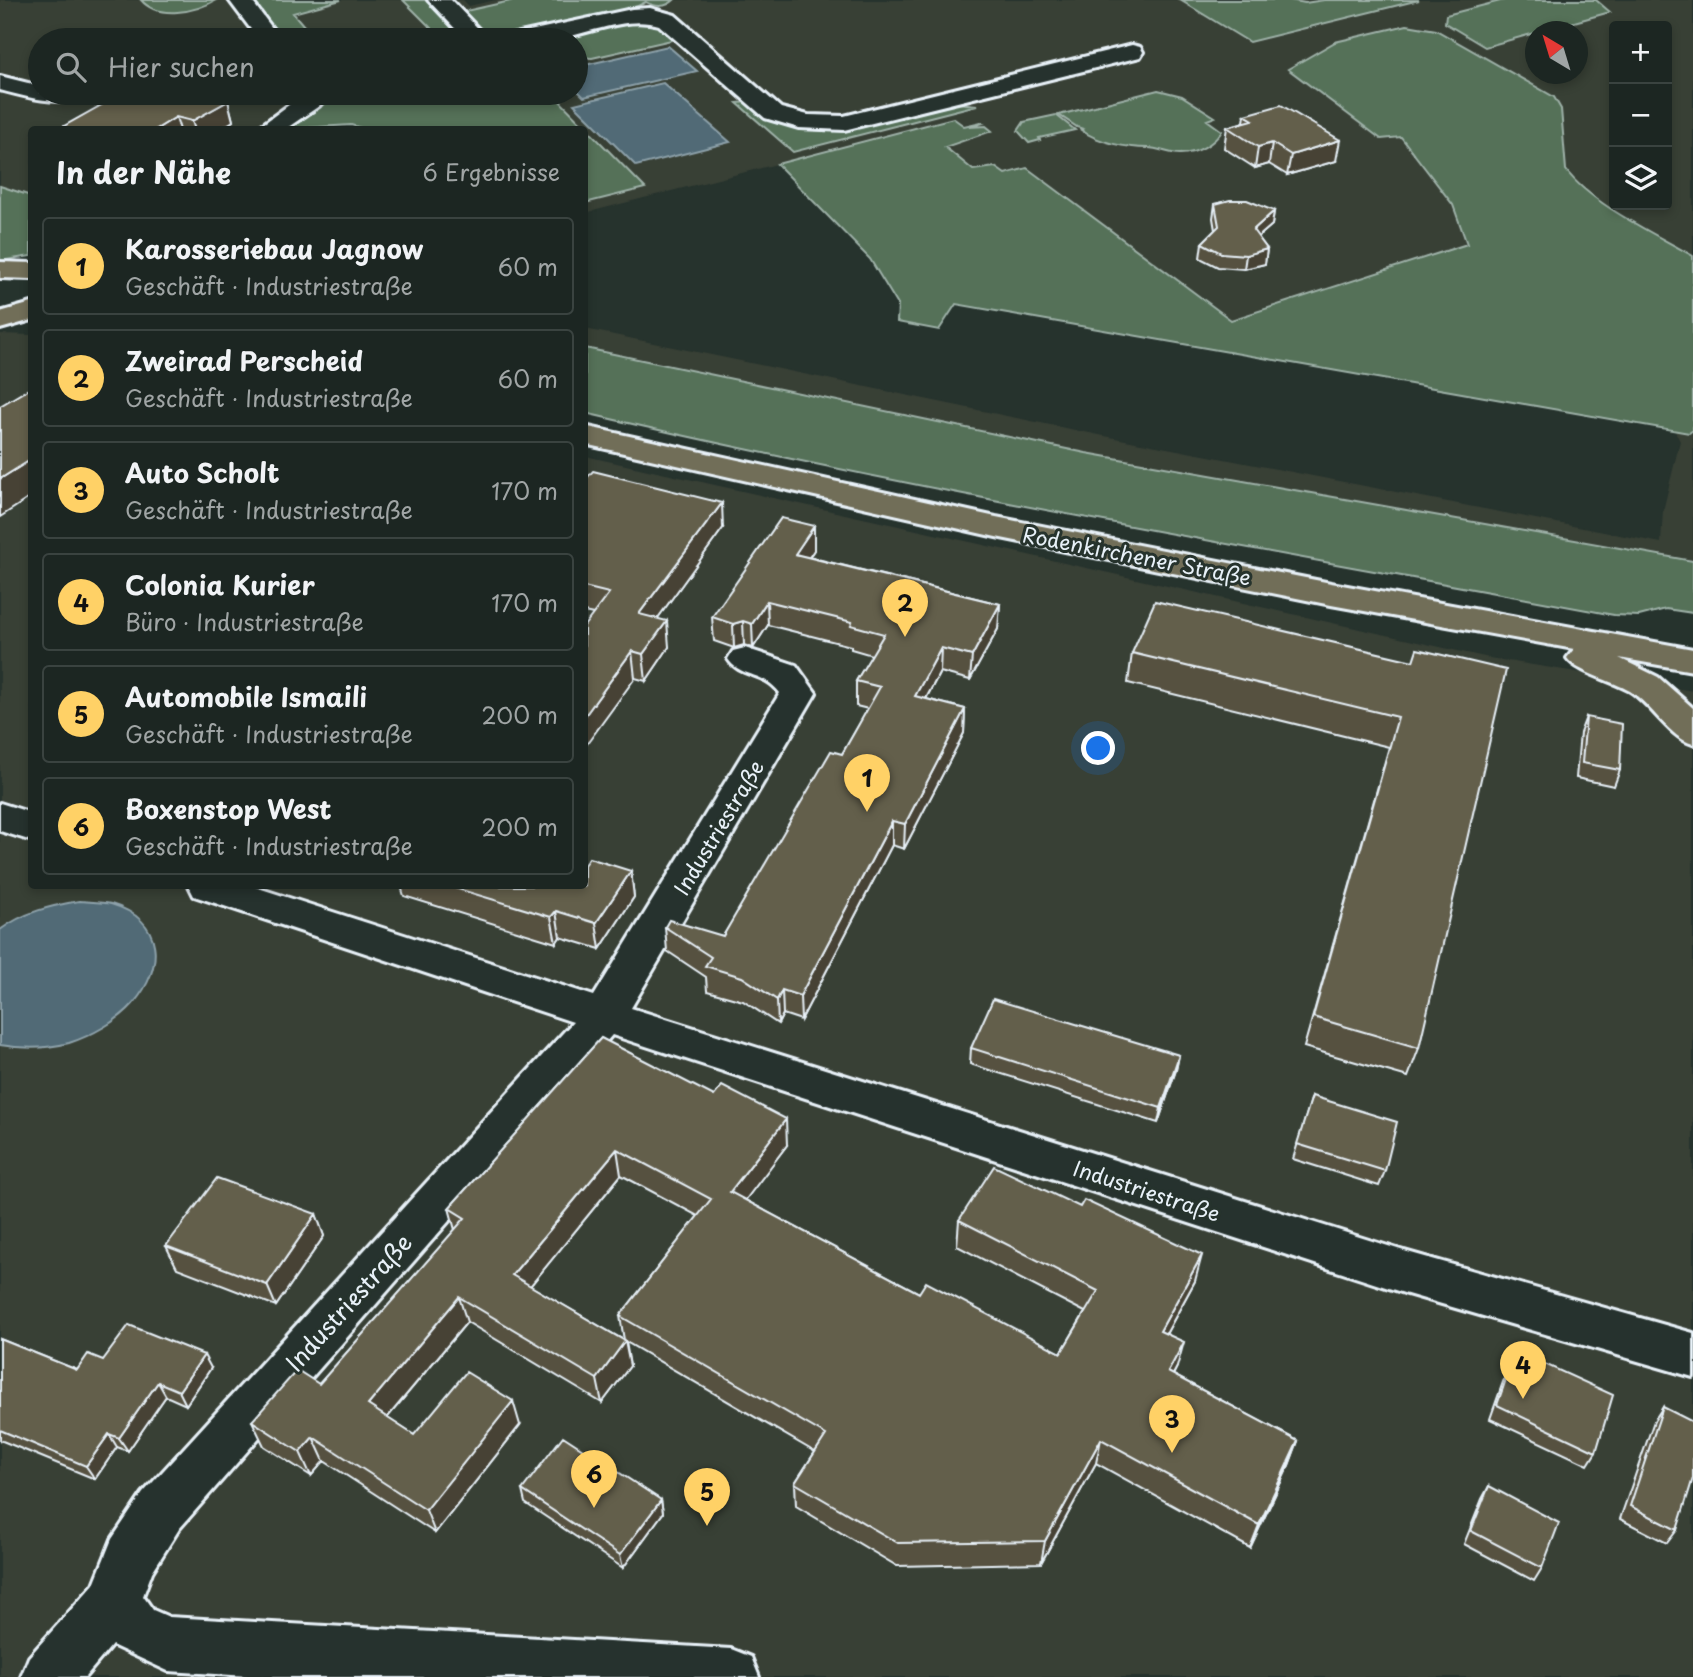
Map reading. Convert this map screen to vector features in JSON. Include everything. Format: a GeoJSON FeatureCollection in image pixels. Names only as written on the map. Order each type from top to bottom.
{"type":"FeatureCollection","features":[{"type":"Feature","properties":{"kind":"main road"},"geometry":{"type":"LineString","coordinates":[[0,321],[28,312]]}},
{"type":"Feature","properties":{"kind":"main road","name":"Rodenkirchener Straße"},"geometry":{"type":"LineString","coordinates":[[588,436],[996,527],[1449,616],[1693,660]]}},
{"type":"Feature","properties":{"kind":"main road"},"geometry":{"type":"LineString","coordinates":[[1449,616],[1623,670],[1657,692],[1693,732]]}},
{"type":"Feature","properties":{"kind":"street"},"geometry":{"type":"LineString","coordinates":[[240,0],[261,28]]}},
{"type":"Feature","properties":{"kind":"street"},"geometry":{"type":"LineString","coordinates":[[439,0],[466,28]]}},
{"type":"Feature","properties":{"kind":"street"},"geometry":{"type":"LineString","coordinates":[[576,28],[632,16],[650,15],[667,20],[773,113],[790,121],[812,124],[844,123],[1132,52]]}},
{"type":"Feature","properties":{"kind":"street"},"geometry":{"type":"LineString","coordinates":[[0,83],[28,88]]}},
{"type":"Feature","properties":{"kind":"street"},"geometry":{"type":"LineString","coordinates":[[273,126],[305,105]]}},
{"type":"Feature","properties":{"kind":"street","name":"Industriestraße"},"geometry":{"type":"LineString","coordinates":[[49,1677],[114,1602],[131,1557],[161,1511],[604,1017],[798,693],[784,673],[746,659]]}},
{"type":"Feature","properties":{"kind":"street"},"geometry":{"type":"LineString","coordinates":[[0,817],[28,826]]}},
{"type":"Feature","properties":{"kind":"street","name":"Industriestraße"},"geometry":{"type":"LineString","coordinates":[[217,889],[604,1017],[1391,1268],[1693,1355]]}},
{"type":"Feature","properties":{"kind":"street"},"geometry":{"type":"LineString","coordinates":[[114,1602],[134,1629],[168,1644],[732,1677]]}},
{"type":"Feature","properties":{"kind":"shaded area"},"geometry":{"type":"Polygon","coordinates":[[[0,0],[463,0],[469,6],[496,0],[1693,0],[1693,561],[1086,453],[588,349],[588,330],[1099,435],[1661,543],[1663,511],[1680,441],[1675,431],[956,304],[939,330],[897,322],[898,305],[870,259],[777,164],[588,212],[588,202],[644,188],[588,130],[588,126],[584,126],[564,105],[588,105],[588,28],[28,28],[28,105],[345,105],[331,106],[298,126],[28,126],[28,195],[0,186],[0,0]]]}},
{"type":"Feature","properties":{"kind":"shaded area"},"geometry":{"type":"Polygon","coordinates":[[[0,334],[28,335],[28,889],[588,889],[588,457],[1489,658],[1693,691],[1693,1677],[0,1677],[0,334]]]}},
{"type":"Feature","properties":{"kind":"green space"},"geometry":{"type":"Polygon","coordinates":[[[141,0],[216,0],[188,11],[167,12],[148,6],[141,0]]]}},
{"type":"Feature","properties":{"kind":"green space"},"geometry":{"type":"Polygon","coordinates":[[[248,0],[341,0],[293,13],[306,28],[271,28],[248,0]]]}},
{"type":"Feature","properties":{"kind":"green space"},"geometry":{"type":"Polygon","coordinates":[[[403,0],[430,0],[457,28],[431,28],[403,0]]]}},
{"type":"Feature","properties":{"kind":"green space"},"geometry":{"type":"Polygon","coordinates":[[[515,0],[674,0],[660,6],[646,2],[611,16],[561,28],[477,28],[461,12],[515,0]]]}},
{"type":"Feature","properties":{"kind":"green space"},"geometry":{"type":"Polygon","coordinates":[[[1180,0],[1290,0],[1305,3],[1324,0],[1419,0],[1249,42],[1180,0]]]}},
{"type":"Feature","properties":{"kind":"green space"},"geometry":{"type":"Polygon","coordinates":[[[1504,0],[1596,0],[1610,12],[1578,21],[1525,21],[1525,36],[1485,47],[1445,23],[1446,15],[1504,0]]]}},
{"type":"Feature","properties":{"kind":"green space"},"geometry":{"type":"Polygon","coordinates":[[[629,21],[662,27],[676,39],[588,58],[588,30],[629,21]]]}},
{"type":"Feature","properties":{"kind":"green space"},"geometry":{"type":"Polygon","coordinates":[[[1407,25],[1436,30],[1525,81],[1525,84],[1531,84],[1554,97],[1561,109],[1566,170],[1577,183],[1609,207],[1609,210],[1614,210],[1693,256],[1693,430],[1689,433],[956,304],[939,330],[897,322],[898,305],[870,259],[777,164],[953,118],[964,126],[981,122],[983,123],[969,127],[986,126],[992,131],[945,147],[973,170],[995,167],[1005,174],[1027,168],[1231,320],[1467,244],[1453,205],[1401,137],[1381,139],[1288,69],[1335,42],[1407,25]]]}},
{"type":"Feature","properties":{"kind":"green space"},"geometry":{"type":"Polygon","coordinates":[[[1158,90],[1182,96],[1215,117],[1207,120],[1222,131],[1204,147],[1186,154],[1176,154],[1105,141],[1088,135],[1081,130],[1083,129],[1059,115],[1158,90]]]}},
{"type":"Feature","properties":{"kind":"green space"},"geometry":{"type":"Polygon","coordinates":[[[748,102],[787,126],[827,130],[947,102],[977,105],[793,152],[737,103],[748,102]]]}},
{"type":"Feature","properties":{"kind":"green space"},"geometry":{"type":"Polygon","coordinates":[[[320,105],[564,105],[584,126],[351,125],[289,126],[320,105]]]}},
{"type":"Feature","properties":{"kind":"green space"},"geometry":{"type":"Polygon","coordinates":[[[1056,115],[1075,130],[1029,143],[1018,131],[1024,122],[1056,115]]]}},
{"type":"Feature","properties":{"kind":"green space"},"geometry":{"type":"Polygon","coordinates":[[[588,130],[645,188],[588,202],[588,130]]]}},
{"type":"Feature","properties":{"kind":"green space"},"geometry":{"type":"Polygon","coordinates":[[[0,186],[28,195],[28,256],[0,261],[0,186]]]}},
{"type":"Feature","properties":{"kind":"green space"},"geometry":{"type":"Polygon","coordinates":[[[588,349],[1086,453],[1693,561],[1693,613],[1666,609],[1639,616],[1614,615],[969,495],[588,414],[588,349]]]}},
{"type":"Feature","properties":{"kind":"water"},"geometry":{"type":"Polygon","coordinates":[[[668,46],[697,71],[588,96],[588,64],[668,46]]]}},
{"type":"Feature","properties":{"kind":"water"},"geometry":{"type":"Polygon","coordinates":[[[663,83],[730,142],[636,166],[575,105],[588,105],[588,101],[663,83]]]}},
{"type":"Feature","properties":{"kind":"water"},"geometry":{"type":"Polygon","coordinates":[[[79,901],[111,904],[129,911],[142,921],[154,946],[151,975],[143,990],[120,1016],[77,1040],[43,1047],[0,1045],[0,930],[38,911],[79,901]]]}},
{"type":"Feature","properties":{"kind":"building"},"geometry":{"type":"Polygon","coordinates":[[[102,105],[221,105],[192,121],[176,117],[161,126],[64,126],[102,105]]]}},
{"type":"Feature","properties":{"kind":"building"},"geometry":{"type":"Polygon","coordinates":[[[1281,105],[1340,140],[1291,155],[1272,143],[1258,147],[1227,127],[1253,120],[1245,115],[1281,105]]]}},
{"type":"Feature","properties":{"kind":"building"},"geometry":{"type":"Polygon","coordinates":[[[1230,200],[1247,200],[1274,211],[1253,230],[1267,249],[1246,255],[1221,253],[1202,243],[1219,226],[1215,204],[1230,200]]]}},
{"type":"Feature","properties":{"kind":"building"},"geometry":{"type":"Polygon","coordinates":[[[28,389],[28,462],[0,479],[0,406],[28,389]]]}},
{"type":"Feature","properties":{"kind":"building"},"geometry":{"type":"Polygon","coordinates":[[[593,471],[722,503],[639,614],[667,621],[643,654],[632,651],[588,712],[588,621],[609,593],[588,588],[588,477],[593,471]]]}},
{"type":"Feature","properties":{"kind":"building"},"geometry":{"type":"Polygon","coordinates":[[[781,518],[814,526],[795,554],[1000,604],[972,656],[941,648],[915,696],[965,709],[905,824],[892,821],[800,996],[782,990],[777,1000],[742,977],[705,966],[711,957],[665,927],[669,920],[723,936],[831,751],[842,754],[880,687],[856,681],[884,634],[851,625],[852,622],[767,601],[752,624],[743,621],[733,624],[712,617],[781,518]]]}},
{"type":"Feature","properties":{"kind":"building"},"geometry":{"type":"Polygon","coordinates":[[[1155,601],[1413,661],[1417,649],[1506,670],[1419,1048],[1313,1017],[1398,717],[1132,653],[1155,601]]]}},
{"type":"Feature","properties":{"kind":"building"},"geometry":{"type":"Polygon","coordinates":[[[1586,717],[1622,724],[1620,770],[1582,763],[1586,717]]]}},
{"type":"Feature","properties":{"kind":"building"},"geometry":{"type":"Polygon","coordinates":[[[588,859],[631,871],[596,923],[556,911],[551,917],[458,889],[588,889],[588,859]]]}},
{"type":"Feature","properties":{"kind":"building"},"geometry":{"type":"Polygon","coordinates":[[[993,999],[1179,1055],[1161,1108],[971,1048],[993,999]]]}},
{"type":"Feature","properties":{"kind":"building"},"geometry":{"type":"Polygon","coordinates":[[[601,1038],[714,1096],[722,1086],[786,1119],[730,1192],[919,1293],[926,1282],[1061,1353],[1098,1291],[959,1220],[994,1166],[1080,1207],[1084,1200],[1202,1255],[1160,1331],[1184,1342],[1168,1372],[1298,1441],[1259,1525],[1101,1439],[1045,1541],[898,1543],[795,1483],[826,1435],[620,1316],[711,1199],[617,1149],[512,1275],[625,1341],[597,1379],[459,1297],[368,1405],[414,1435],[466,1372],[513,1401],[426,1510],[313,1437],[300,1452],[252,1421],[297,1370],[319,1384],[465,1218],[449,1208],[601,1038]]]}},
{"type":"Feature","properties":{"kind":"building"},"geometry":{"type":"Polygon","coordinates":[[[1312,1096],[1397,1122],[1385,1171],[1297,1144],[1312,1096]]]}},
{"type":"Feature","properties":{"kind":"building"},"geometry":{"type":"Polygon","coordinates":[[[217,1178],[316,1214],[267,1285],[166,1246],[217,1178]]]}},
{"type":"Feature","properties":{"kind":"building"},"geometry":{"type":"Polygon","coordinates":[[[129,1325],[204,1355],[179,1391],[158,1382],[119,1438],[109,1434],[86,1466],[0,1430],[0,1339],[77,1370],[88,1354],[103,1360],[129,1325]]]}},
{"type":"Feature","properties":{"kind":"building"},"geometry":{"type":"Polygon","coordinates":[[[1516,1351],[1613,1395],[1596,1452],[1497,1405],[1516,1351]]]}},
{"type":"Feature","properties":{"kind":"building"},"geometry":{"type":"Polygon","coordinates":[[[1663,1407],[1693,1422],[1693,1478],[1677,1530],[1630,1506],[1663,1407]]]}},
{"type":"Feature","properties":{"kind":"building"},"geometry":{"type":"Polygon","coordinates":[[[563,1436],[661,1500],[620,1555],[522,1490],[563,1436]]]}},
{"type":"Feature","properties":{"kind":"building"},"geometry":{"type":"Polygon","coordinates":[[[1489,1486],[1559,1523],[1542,1568],[1471,1531],[1489,1486]]]}},
{"type":"Feature","properties":{"kind":"place","name":"Zweirad Perscheid"},"geometry":{"type":"Point","coordinates":[905,637]}},
{"type":"Feature","properties":{"kind":"place","name":"Karosseriebau Jagnow"},"geometry":{"type":"Point","coordinates":[867,812]}},
{"type":"Feature","properties":{"kind":"place","name":"Colonia Kurier"},"geometry":{"type":"Point","coordinates":[1523,1399]}},
{"type":"Feature","properties":{"kind":"place","name":"Auto Scholt"},"geometry":{"type":"Point","coordinates":[1172,1453]}},
{"type":"Feature","properties":{"kind":"place","name":"Boxenstop West"},"geometry":{"type":"Point","coordinates":[594,1508]}},
{"type":"Feature","properties":{"kind":"place","name":"Automobile Ismaili"},"geometry":{"type":"Point","coordinates":[707,1526]}}]}
